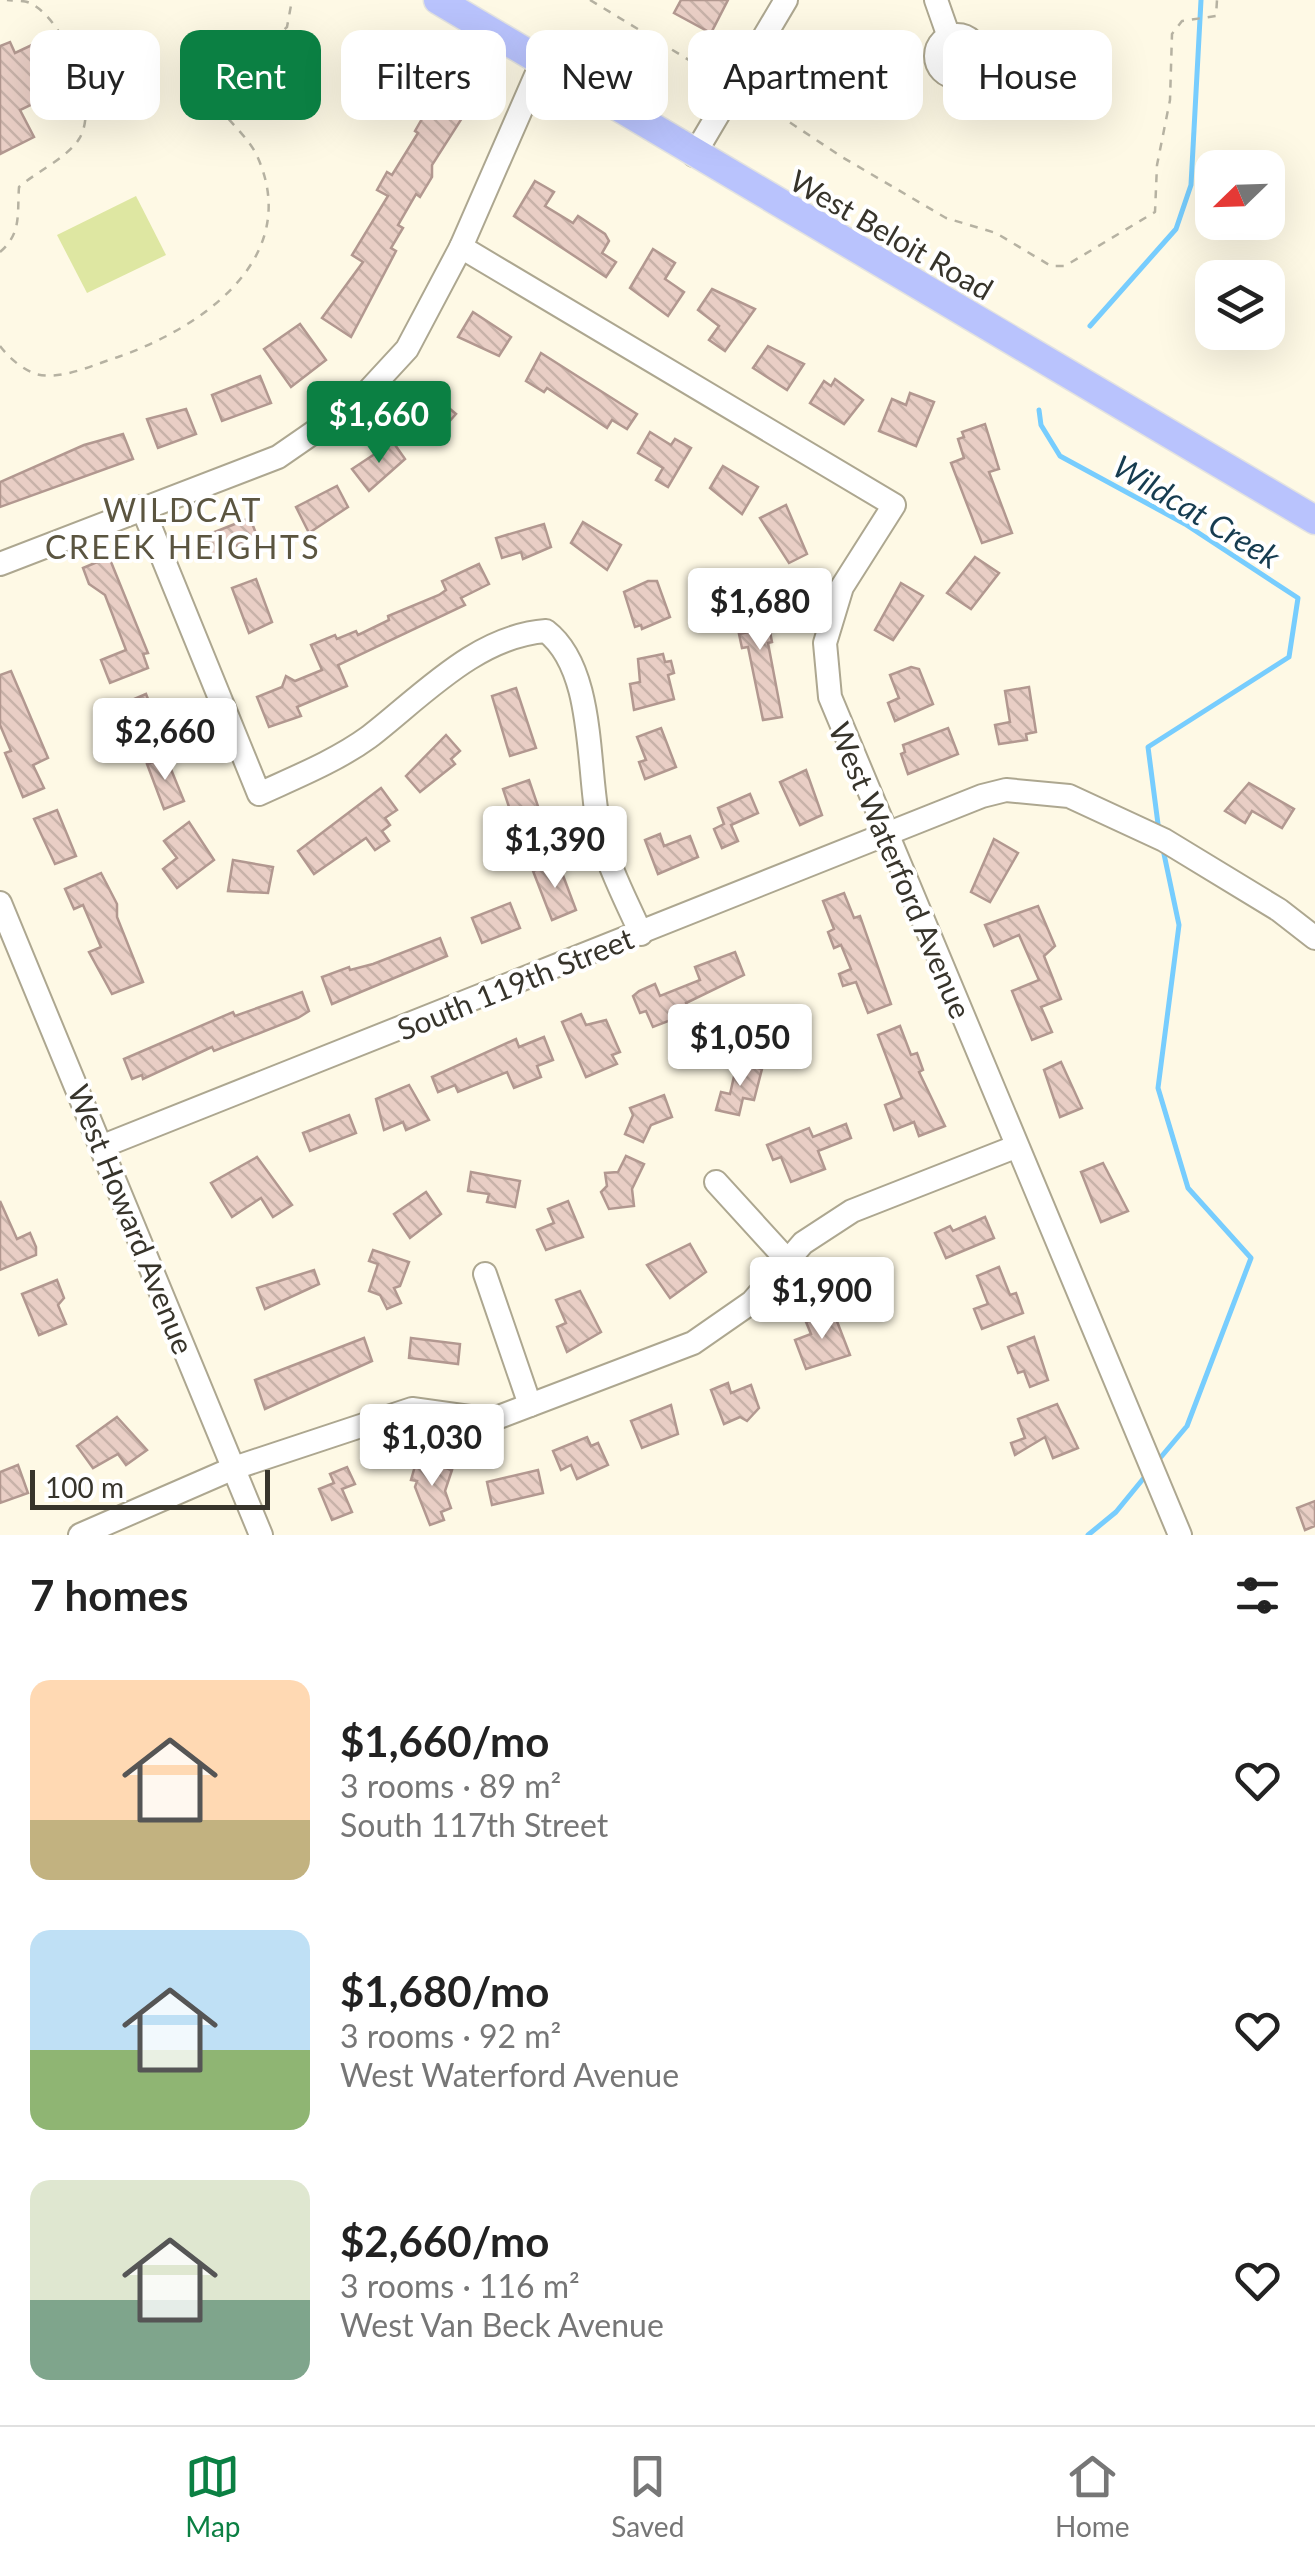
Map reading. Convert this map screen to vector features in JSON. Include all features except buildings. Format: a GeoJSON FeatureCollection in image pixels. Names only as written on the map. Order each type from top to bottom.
{"type":"FeatureCollection","features":[{"type":"Feature","properties":{"kind":"main road","name":"West Beloit Road"},"geometry":{"type":"LineString","coordinates":[[438,0],[526,55]]}},
{"type":"Feature","properties":{"kind":"main road","name":"West Beloit Road"},"geometry":{"type":"LineString","coordinates":[[635,120],[1315,520]]}},
{"type":"Feature","properties":{"kind":"street"},"geometry":{"type":"LineString","coordinates":[[694,155],[786,0]]}},
{"type":"Feature","properties":{"kind":"street"},"geometry":{"type":"LineString","coordinates":[[936,0],[947,30]]}},
{"type":"Feature","properties":{"kind":"street"},"geometry":{"type":"LineString","coordinates":[[0,564],[278,457],[359,401],[407,349],[461,246],[526,98]]}},
{"type":"Feature","properties":{"kind":"street","name":"West Waterford Avenue"},"geometry":{"type":"LineString","coordinates":[[461,246],[894,505],[842,587],[825,643],[830,697],[1180,1535]]}},
{"type":"Feature","properties":{"kind":"street"},"geometry":{"type":"LineString","coordinates":[[142,507],[259,794],[367,738],[453,670],[504,642],[540,631],[562,643],[581,694],[602,841],[641,934]]}},
{"type":"Feature","properties":{"kind":"street","name":"South 119th Street"},"geometry":{"type":"LineString","coordinates":[[104,1146],[982,796],[1006,790],[1069,796],[1164,840],[1280,910],[1315,938]]}},
{"type":"Feature","properties":{"kind":"street","name":"West Howard Avenue"},"geometry":{"type":"LineString","coordinates":[[0,903],[104,1146],[261,1535]]}},
{"type":"Feature","properties":{"kind":"street"},"geometry":{"type":"LineString","coordinates":[[80,1535],[234,1468],[412,1409],[491,1420],[692,1343],[752,1302],[803,1244],[852,1211],[1015,1147]]}},
{"type":"Feature","properties":{"kind":"street"},"geometry":{"type":"LineString","coordinates":[[716,1182],[788,1260]]}},
{"type":"Feature","properties":{"kind":"street"},"geometry":{"type":"LineString","coordinates":[[485,1274],[530,1405]]}},
{"type":"Feature","properties":{"kind":"path"},"geometry":{"type":"LineString","coordinates":[[0,252],[12,241],[19,225],[19,187],[80,139],[86,112],[71,49],[62,36],[30,2],[7,0]]}},
{"type":"Feature","properties":{"kind":"path"},"geometry":{"type":"LineString","coordinates":[[0,346],[8,358],[38,375],[75,372],[154,344],[204,316],[236,286],[260,254],[270,204],[258,156],[220,109],[225,84],[287,27],[292,0]]}},
{"type":"Feature","properties":{"kind":"path"},"geometry":{"type":"LineString","coordinates":[[590,0],[688,60]]}},
{"type":"Feature","properties":{"kind":"path"},"geometry":{"type":"LineString","coordinates":[[787,120],[946,218],[996,232],[1058,268],[1073,264],[1155,212],[1158,164],[1168,116],[1172,34],[1182,21],[1210,20],[1218,14],[1216,0]]}},
{"type":"Feature","properties":{"kind":"green space"},"geometry":{"type":"Polygon","coordinates":[[[136,196],[166,255],[87,293],[57,235],[136,196]]]}},
{"type":"Feature","properties":{"kind":"waterway"},"geometry":{"type":"LineString","coordinates":[[1090,326],[1176,229],[1191,185],[1201,0]]}},
{"type":"Feature","properties":{"kind":"waterway","name":"Wildcat Creek"},"geometry":{"type":"LineString","coordinates":[[1039,410],[1041,425],[1060,456],[1185,524],[1298,598],[1289,657],[1148,747],[1158,824]]}},
{"type":"Feature","properties":{"kind":"waterway","name":"Wildcat Creek"},"geometry":{"type":"LineString","coordinates":[[1161,1457],[1187,1426],[1251,1258],[1188,1188],[1158,1088],[1179,925],[1164,854]]}},
{"type":"Feature","properties":{"kind":"waterway","name":"Wildcat Creek"},"geometry":{"type":"LineString","coordinates":[[1088,1535],[1116,1512],[1143,1479]]}},
{"type":"Feature","properties":{"kind":"district","name":"WILDCAT CREEK HEIGHTS"},"geometry":{"type":"Point","coordinates":[183,528]}}]}
